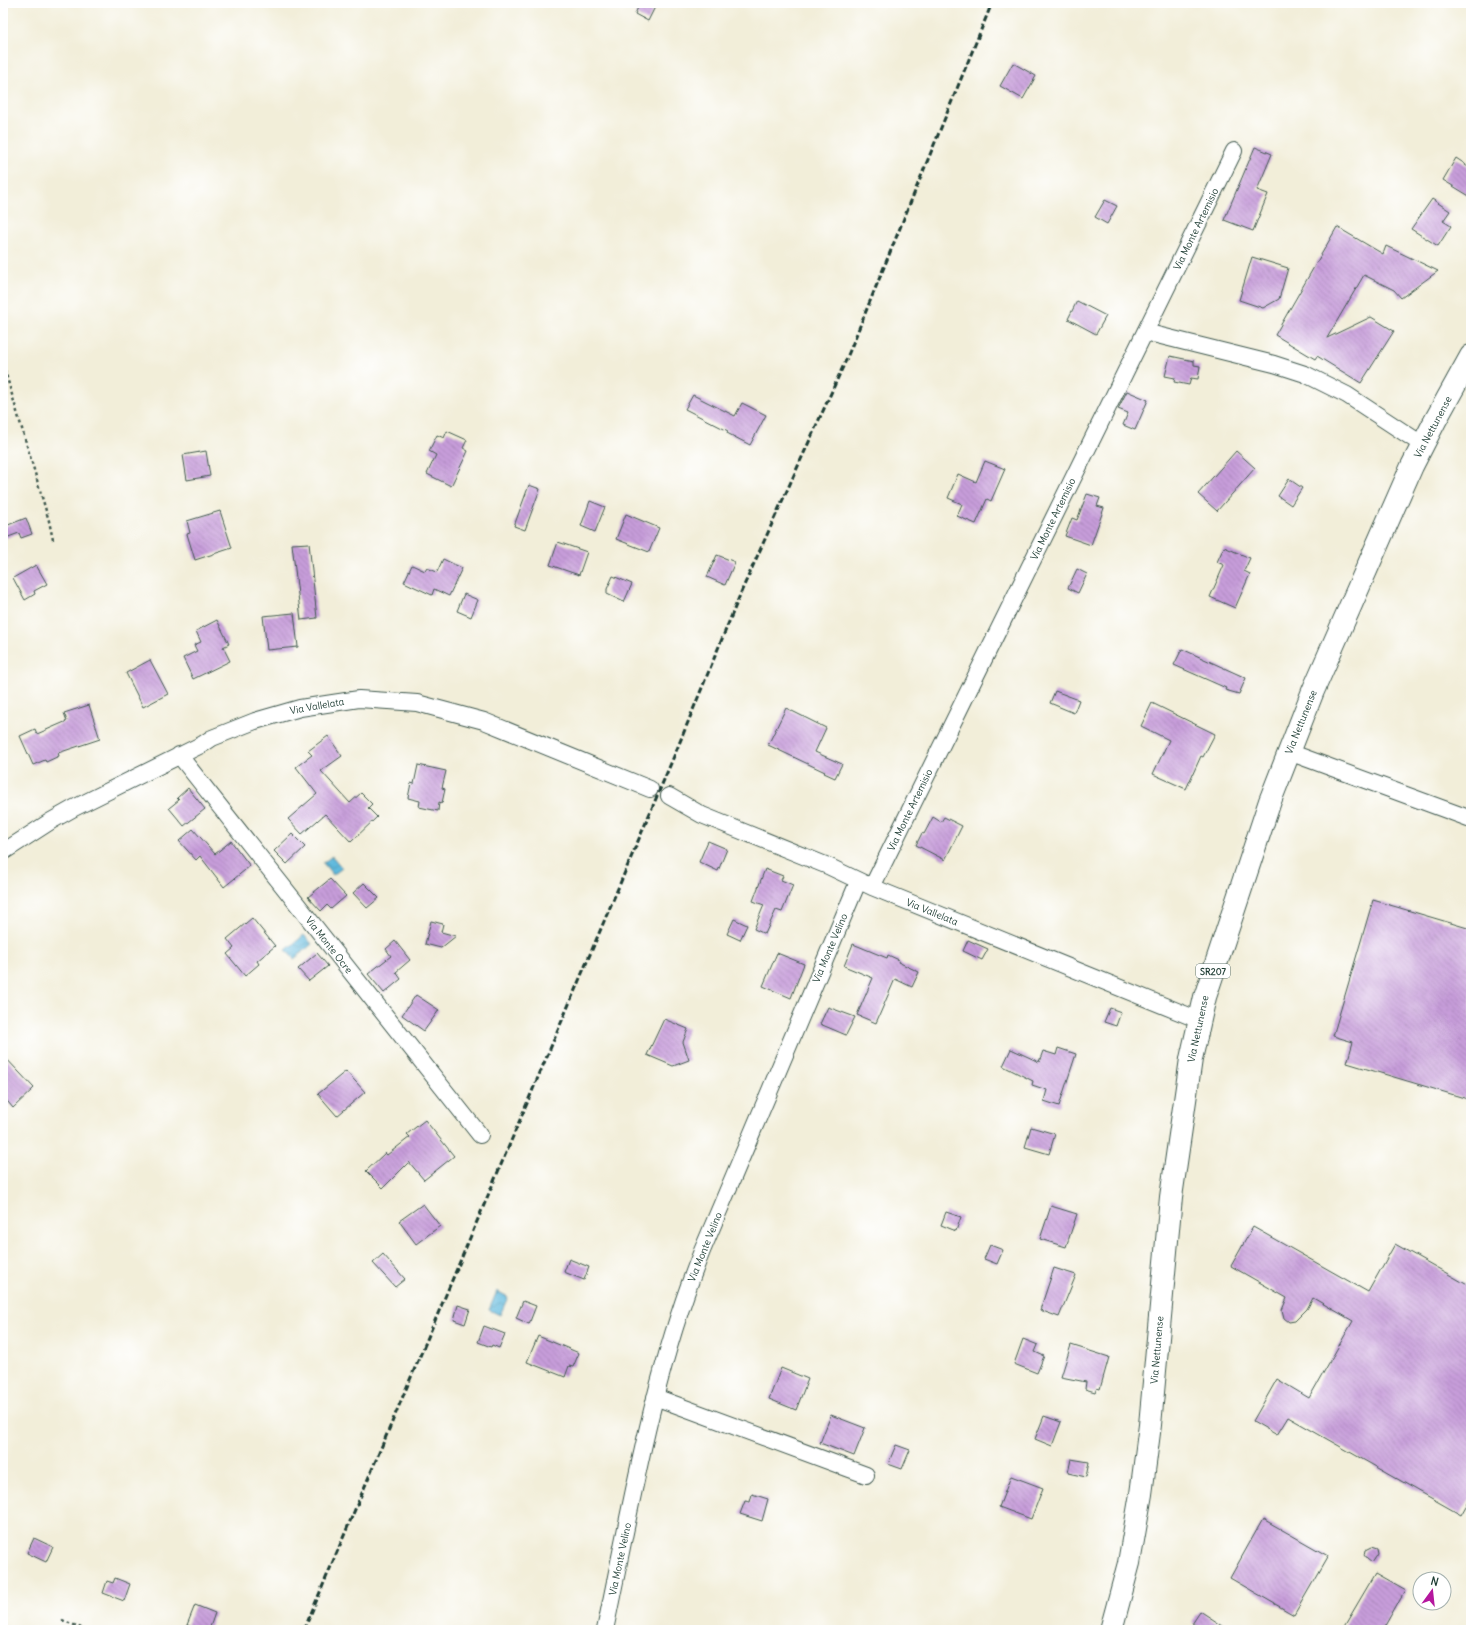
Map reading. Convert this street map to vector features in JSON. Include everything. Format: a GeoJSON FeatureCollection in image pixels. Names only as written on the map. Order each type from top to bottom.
{"type":"FeatureCollection","features":[{"type":"Feature","properties":{"kind":"main road","name":"Via Nettunense"},"geometry":{"type":"LineString","coordinates":[[1111,1630],[1129,1563],[1141,1494],[1150,1425],[1171,1197],[1191,1058],[1208,986],[1263,821],[1321,672],[1402,487],[1471,356]]}},
{"type":"Feature","properties":{"kind":"street","name":"Via Monte Artemisio"},"geometry":{"type":"LineString","coordinates":[[865,884],[1146,332],[1234,151]]}},
{"type":"Feature","properties":{"kind":"street"},"geometry":{"type":"LineString","coordinates":[[1146,332],[1278,365],[1306,374],[1347,395],[1423,445]]}},
{"type":"Feature","properties":{"kind":"street","name":"Via Vallelata"},"geometry":{"type":"LineString","coordinates":[[3,852],[74,808],[203,744],[212,738],[255,721],[300,708],[359,699],[391,700],[424,704],[484,721],[650,789]]}},
{"type":"Feature","properties":{"kind":"street"},"geometry":{"type":"LineString","coordinates":[[1289,752],[1471,820]]}},
{"type":"Feature","properties":{"kind":"street","name":"Via Monte Ocre"},"geometry":{"type":"LineString","coordinates":[[179,755],[480,1135]]}},
{"type":"Feature","properties":{"kind":"street","name":"Via Vallelata"},"geometry":{"type":"LineString","coordinates":[[669,796],[702,815],[828,866],[865,884],[1199,1020]]}},
{"type":"Feature","properties":{"kind":"street","name":"Via Monte Velino"},"geometry":{"type":"LineString","coordinates":[[605,1630],[644,1441],[655,1397],[674,1330],[697,1264],[865,884]]}},
{"type":"Feature","properties":{"kind":"street"},"geometry":{"type":"LineString","coordinates":[[655,1397],[866,1475]]}},
{"type":"Feature","properties":{"kind":"path"},"geometry":{"type":"LineString","coordinates":[[3,364],[49,520],[53,540]]}},
{"type":"Feature","properties":{"kind":"path"},"geometry":{"type":"LineString","coordinates":[[62,1620],[86,1630]]}},
{"type":"Feature","properties":{"kind":"water"},"geometry":{"type":"Polygon","coordinates":[[[332,856],[342,868],[333,875],[323,863],[332,856]]]}},
{"type":"Feature","properties":{"kind":"water"},"geometry":{"type":"Polygon","coordinates":[[[304,935],[312,944],[294,959],[286,950],[304,935]]]}},
{"type":"Feature","properties":{"kind":"water"},"geometry":{"type":"Polygon","coordinates":[[[497,1291],[508,1297],[500,1315],[489,1310],[497,1291]]]}},
{"type":"Feature","properties":{"kind":"building"},"geometry":{"type":"Polygon","coordinates":[[[640,3],[657,3],[648,21],[635,14],[640,3]]]}},
{"type":"Feature","properties":{"kind":"building"},"geometry":{"type":"Polygon","coordinates":[[[1013,63],[1036,76],[1023,99],[1000,86],[1013,63]]]}},
{"type":"Feature","properties":{"kind":"building"},"geometry":{"type":"Polygon","coordinates":[[[1255,147],[1272,154],[1257,190],[1268,194],[1253,231],[1224,220],[1255,147]]]}},
{"type":"Feature","properties":{"kind":"building"},"geometry":{"type":"Polygon","coordinates":[[[1456,158],[1471,168],[1471,197],[1443,180],[1456,158]]]}},
{"type":"Feature","properties":{"kind":"building"},"geometry":{"type":"Polygon","coordinates":[[[1432,199],[1450,211],[1443,221],[1451,226],[1438,246],[1411,229],[1432,199]]]}},
{"type":"Feature","properties":{"kind":"building"},"geometry":{"type":"Polygon","coordinates":[[[1105,200],[1117,206],[1107,224],[1095,217],[1105,200]]]}},
{"type":"Feature","properties":{"kind":"building"},"geometry":{"type":"Polygon","coordinates":[[[1337,227],[1383,254],[1386,246],[1438,271],[1401,298],[1394,290],[1364,275],[1327,338],[1371,317],[1394,331],[1361,383],[1317,356],[1315,359],[1275,335],[1337,227]]]}},
{"type":"Feature","properties":{"kind":"building"},"geometry":{"type":"Polygon","coordinates":[[[1252,257],[1288,268],[1279,299],[1263,308],[1239,300],[1252,257]]]}},
{"type":"Feature","properties":{"kind":"building"},"geometry":{"type":"Polygon","coordinates":[[[1077,301],[1106,316],[1096,334],[1068,319],[1077,301]]]}},
{"type":"Feature","properties":{"kind":"building"},"geometry":{"type":"Polygon","coordinates":[[[1170,356],[1194,361],[1194,365],[1200,366],[1198,379],[1191,378],[1189,385],[1174,382],[1175,378],[1165,376],[1170,356]]]}},
{"type":"Feature","properties":{"kind":"building"},"geometry":{"type":"Polygon","coordinates":[[[1127,391],[1148,400],[1135,430],[1123,425],[1128,413],[1118,409],[1127,391]]]}},
{"type":"Feature","properties":{"kind":"building"},"geometry":{"type":"Polygon","coordinates":[[[693,395],[735,416],[742,403],[766,415],[750,445],[727,433],[728,431],[685,409],[693,395]]]}},
{"type":"Feature","properties":{"kind":"building"},"geometry":{"type":"Polygon","coordinates":[[[447,431],[467,440],[463,448],[468,451],[451,486],[427,474],[436,455],[429,451],[437,435],[444,438],[447,431]]]}},
{"type":"Feature","properties":{"kind":"building"},"geometry":{"type":"Polygon","coordinates":[[[206,451],[210,476],[187,480],[183,455],[206,451]]]}},
{"type":"Feature","properties":{"kind":"building"},"geometry":{"type":"Polygon","coordinates":[[[1236,451],[1255,468],[1217,511],[1198,494],[1236,451]]]}},
{"type":"Feature","properties":{"kind":"building"},"geometry":{"type":"Polygon","coordinates":[[[985,461],[1005,469],[991,501],[987,499],[976,524],[957,516],[962,504],[948,498],[958,474],[976,482],[985,461]]]}},
{"type":"Feature","properties":{"kind":"building"},"geometry":{"type":"Polygon","coordinates":[[[1289,479],[1302,488],[1291,505],[1278,496],[1289,479]]]}},
{"type":"Feature","properties":{"kind":"building"},"geometry":{"type":"Polygon","coordinates":[[[529,485],[540,489],[525,530],[514,526],[529,485]]]}},
{"type":"Feature","properties":{"kind":"building"},"geometry":{"type":"Polygon","coordinates":[[[1087,494],[1100,498],[1097,506],[1104,508],[1091,545],[1065,536],[1072,518],[1077,520],[1087,494]]]}},
{"type":"Feature","properties":{"kind":"building"},"geometry":{"type":"Polygon","coordinates":[[[590,501],[605,507],[595,532],[581,526],[590,501]]]}},
{"type":"Feature","properties":{"kind":"building"},"geometry":{"type":"Polygon","coordinates":[[[220,511],[232,548],[195,560],[187,534],[190,533],[187,521],[220,511]]]}},
{"type":"Feature","properties":{"kind":"building"},"geometry":{"type":"Polygon","coordinates":[[[626,514],[659,528],[649,552],[616,539],[626,514]]]}},
{"type":"Feature","properties":{"kind":"building"},"geometry":{"type":"Polygon","coordinates":[[[26,518],[32,534],[21,538],[19,533],[3,539],[3,527],[26,518]]]}},
{"type":"Feature","properties":{"kind":"building"},"geometry":{"type":"Polygon","coordinates":[[[558,542],[587,552],[579,575],[550,565],[558,542]]]}},
{"type":"Feature","properties":{"kind":"building"},"geometry":{"type":"Polygon","coordinates":[[[309,543],[317,618],[301,620],[292,544],[309,543]]]}},
{"type":"Feature","properties":{"kind":"building"},"geometry":{"type":"Polygon","coordinates":[[[1224,547],[1250,558],[1244,571],[1250,574],[1235,608],[1210,597],[1224,565],[1217,562],[1224,547]]]}},
{"type":"Feature","properties":{"kind":"building"},"geometry":{"type":"Polygon","coordinates":[[[717,555],[735,562],[725,585],[707,577],[717,555]]]}},
{"type":"Feature","properties":{"kind":"building"},"geometry":{"type":"Polygon","coordinates":[[[443,559],[462,568],[449,596],[434,589],[432,595],[404,582],[412,565],[425,571],[427,568],[437,572],[443,559]]]}},
{"type":"Feature","properties":{"kind":"building"},"geometry":{"type":"Polygon","coordinates":[[[36,565],[47,584],[34,591],[35,594],[25,600],[13,578],[36,565]]]}},
{"type":"Feature","properties":{"kind":"building"},"geometry":{"type":"Polygon","coordinates":[[[1077,569],[1087,574],[1078,593],[1068,588],[1077,569]]]}},
{"type":"Feature","properties":{"kind":"building"},"geometry":{"type":"Polygon","coordinates":[[[613,576],[632,584],[624,602],[607,594],[607,589],[613,576]]]}},
{"type":"Feature","properties":{"kind":"building"},"geometry":{"type":"Polygon","coordinates":[[[464,594],[478,600],[471,617],[457,611],[464,594]]]}},
{"type":"Feature","properties":{"kind":"building"},"geometry":{"type":"Polygon","coordinates":[[[294,613],[298,647],[267,650],[263,616],[294,613]]]}},
{"type":"Feature","properties":{"kind":"building"},"geometry":{"type":"Polygon","coordinates":[[[217,620],[229,644],[223,647],[230,661],[193,679],[183,658],[197,651],[194,645],[201,642],[196,631],[217,620]]]}},
{"type":"Feature","properties":{"kind":"building"},"geometry":{"type":"Polygon","coordinates":[[[1182,649],[1246,678],[1239,694],[1225,690],[1226,688],[1174,665],[1182,649]]]}},
{"type":"Feature","properties":{"kind":"building"},"geometry":{"type":"Polygon","coordinates":[[[150,660],[168,694],[143,707],[126,673],[150,660]]]}},
{"type":"Feature","properties":{"kind":"building"},"geometry":{"type":"Polygon","coordinates":[[[1055,691],[1079,700],[1074,713],[1050,703],[1055,691]]]}},
{"type":"Feature","properties":{"kind":"building"},"geometry":{"type":"Polygon","coordinates":[[[1152,703],[1215,734],[1203,757],[1201,756],[1186,789],[1153,774],[1169,740],[1141,726],[1152,703]]]}},
{"type":"Feature","properties":{"kind":"building"},"geometry":{"type":"Polygon","coordinates":[[[89,705],[100,739],[58,753],[59,756],[46,762],[45,760],[33,765],[20,736],[35,729],[37,734],[67,721],[64,713],[89,705]]]}},
{"type":"Feature","properties":{"kind":"building"},"geometry":{"type":"Polygon","coordinates":[[[786,708],[826,728],[815,752],[842,764],[835,778],[768,745],[786,708]]]}},
{"type":"Feature","properties":{"kind":"building"},"geometry":{"type":"Polygon","coordinates":[[[328,736],[342,756],[321,771],[350,803],[361,793],[372,804],[368,808],[377,817],[351,842],[325,814],[302,834],[288,819],[317,794],[296,767],[312,755],[308,751],[328,736]]]}},
{"type":"Feature","properties":{"kind":"building"},"geometry":{"type":"Polygon","coordinates":[[[418,765],[446,771],[442,788],[445,789],[442,803],[439,802],[438,811],[419,807],[420,801],[408,798],[411,783],[414,784],[418,765]]]}},
{"type":"Feature","properties":{"kind":"building"},"geometry":{"type":"Polygon","coordinates":[[[188,788],[205,809],[184,826],[169,808],[179,800],[177,798],[188,788]]]}},
{"type":"Feature","properties":{"kind":"building"},"geometry":{"type":"Polygon","coordinates":[[[933,817],[941,822],[944,817],[962,826],[945,860],[916,845],[933,817]]]}},
{"type":"Feature","properties":{"kind":"building"},"geometry":{"type":"Polygon","coordinates":[[[193,829],[215,854],[231,841],[250,866],[224,887],[200,856],[196,860],[179,841],[193,829]]]}},
{"type":"Feature","properties":{"kind":"building"},"geometry":{"type":"Polygon","coordinates":[[[292,834],[305,847],[287,864],[274,851],[292,834]]]}},
{"type":"Feature","properties":{"kind":"building"},"geometry":{"type":"Polygon","coordinates":[[[708,841],[727,849],[718,871],[699,862],[708,841]]]}},
{"type":"Feature","properties":{"kind":"building"},"geometry":{"type":"Polygon","coordinates":[[[765,869],[783,876],[781,880],[793,885],[782,912],[776,910],[765,934],[754,929],[764,905],[753,901],[765,869]]]}},
{"type":"Feature","properties":{"kind":"building"},"geometry":{"type":"Polygon","coordinates":[[[330,879],[346,896],[331,909],[327,905],[321,911],[308,897],[330,879]]]}},
{"type":"Feature","properties":{"kind":"building"},"geometry":{"type":"Polygon","coordinates":[[[364,883],[379,898],[367,908],[353,893],[364,883]]]}},
{"type":"Feature","properties":{"kind":"building"},"geometry":{"type":"Polygon","coordinates":[[[1373,900],[1471,929],[1471,1100],[1347,1063],[1353,1042],[1333,1036],[1373,900]]]}},
{"type":"Feature","properties":{"kind":"building"},"geometry":{"type":"Polygon","coordinates":[[[252,918],[275,946],[257,961],[259,964],[245,976],[227,954],[234,948],[227,939],[252,918]]]}},
{"type":"Feature","properties":{"kind":"building"},"geometry":{"type":"Polygon","coordinates":[[[734,919],[747,925],[740,940],[727,934],[734,919]]]}},
{"type":"Feature","properties":{"kind":"building"},"geometry":{"type":"Polygon","coordinates":[[[431,921],[443,924],[441,932],[456,936],[441,948],[425,944],[431,921]]]}},
{"type":"Feature","properties":{"kind":"building"},"geometry":{"type":"Polygon","coordinates":[[[968,940],[988,949],[982,960],[963,951],[968,940]]]}},
{"type":"Feature","properties":{"kind":"building"},"geometry":{"type":"Polygon","coordinates":[[[395,941],[410,960],[396,972],[401,979],[384,993],[368,974],[391,956],[386,949],[395,941]]]}},
{"type":"Feature","properties":{"kind":"building"},"geometry":{"type":"Polygon","coordinates":[[[853,944],[887,958],[888,955],[899,960],[898,962],[919,972],[912,987],[895,979],[876,1023],[857,1015],[873,978],[844,966],[853,944]]]}},
{"type":"Feature","properties":{"kind":"building"},"geometry":{"type":"Polygon","coordinates":[[[317,953],[328,966],[309,981],[298,969],[317,953]]]}},
{"type":"Feature","properties":{"kind":"building"},"geometry":{"type":"Polygon","coordinates":[[[777,953],[804,964],[791,998],[763,986],[777,953]]]}},
{"type":"Feature","properties":{"kind":"building"},"geometry":{"type":"Polygon","coordinates":[[[416,995],[439,1010],[424,1031],[402,1015],[416,995]]]}},
{"type":"Feature","properties":{"kind":"building"},"geometry":{"type":"Polygon","coordinates":[[[828,1007],[855,1017],[846,1035],[820,1024],[828,1007]]]}},
{"type":"Feature","properties":{"kind":"building"},"geometry":{"type":"Polygon","coordinates":[[[1110,1008],[1121,1012],[1116,1026],[1104,1022],[1110,1008]]]}},
{"type":"Feature","properties":{"kind":"building"},"geometry":{"type":"Polygon","coordinates":[[[664,1019],[688,1029],[683,1042],[689,1060],[673,1066],[647,1055],[664,1019]]]}},
{"type":"Feature","properties":{"kind":"building"},"geometry":{"type":"Polygon","coordinates":[[[1058,1048],[1076,1054],[1059,1106],[1044,1101],[1047,1090],[1032,1085],[1033,1081],[1003,1066],[1011,1049],[1039,1062],[1043,1051],[1056,1055],[1058,1048]]]}},
{"type":"Feature","properties":{"kind":"building"},"geometry":{"type":"Polygon","coordinates":[[[3,1055],[34,1088],[13,1108],[3,1096],[3,1055]]]}},
{"type":"Feature","properties":{"kind":"building"},"geometry":{"type":"Polygon","coordinates":[[[346,1071],[365,1092],[337,1116],[318,1094],[346,1071]]]}},
{"type":"Feature","properties":{"kind":"building"},"geometry":{"type":"Polygon","coordinates":[[[425,1120],[454,1156],[424,1180],[409,1162],[383,1188],[366,1171],[385,1153],[387,1155],[410,1137],[407,1134],[425,1120]]]}},
{"type":"Feature","properties":{"kind":"building"},"geometry":{"type":"Polygon","coordinates":[[[1031,1127],[1055,1134],[1049,1154],[1025,1147],[1031,1127]]]}},
{"type":"Feature","properties":{"kind":"building"},"geometry":{"type":"Polygon","coordinates":[[[423,1204],[440,1226],[416,1244],[399,1221],[423,1204]]]}},
{"type":"Feature","properties":{"kind":"building"},"geometry":{"type":"Polygon","coordinates":[[[1051,1206],[1077,1214],[1066,1247],[1040,1239],[1051,1206]]]}},
{"type":"Feature","properties":{"kind":"building"},"geometry":{"type":"Polygon","coordinates":[[[946,1212],[961,1217],[956,1231],[941,1225],[946,1212]]]}},
{"type":"Feature","properties":{"kind":"building"},"geometry":{"type":"Polygon","coordinates":[[[1253,1227],[1368,1292],[1395,1244],[1471,1287],[1471,1497],[1461,1515],[1288,1417],[1277,1435],[1253,1421],[1277,1379],[1309,1398],[1353,1321],[1313,1298],[1307,1309],[1295,1321],[1289,1322],[1284,1318],[1282,1310],[1287,1298],[1231,1266],[1253,1227]]]}},
{"type":"Feature","properties":{"kind":"building"},"geometry":{"type":"Polygon","coordinates":[[[990,1245],[1003,1250],[997,1264],[984,1259],[990,1245]]]}},
{"type":"Feature","properties":{"kind":"building"},"geometry":{"type":"Polygon","coordinates":[[[383,1254],[405,1279],[395,1287],[373,1263],[383,1254]]]}},
{"type":"Feature","properties":{"kind":"building"},"geometry":{"type":"Polygon","coordinates":[[[569,1259],[589,1267],[584,1280],[564,1272],[569,1259]]]}},
{"type":"Feature","properties":{"kind":"building"},"geometry":{"type":"Polygon","coordinates":[[[1054,1268],[1076,1275],[1059,1317],[1040,1310],[1054,1268]]]}},
{"type":"Feature","properties":{"kind":"building"},"geometry":{"type":"Polygon","coordinates":[[[523,1301],[536,1306],[529,1324],[516,1318],[523,1301]]]}},
{"type":"Feature","properties":{"kind":"building"},"geometry":{"type":"Polygon","coordinates":[[[458,1305],[470,1309],[465,1324],[454,1320],[458,1305]]]}},
{"type":"Feature","properties":{"kind":"building"},"geometry":{"type":"Polygon","coordinates":[[[484,1326],[505,1334],[499,1348],[492,1345],[491,1347],[478,1342],[484,1326]]]}},
{"type":"Feature","properties":{"kind":"building"},"geometry":{"type":"Polygon","coordinates":[[[538,1336],[579,1353],[573,1367],[569,1366],[565,1377],[527,1362],[538,1336]]]}},
{"type":"Feature","properties":{"kind":"building"},"geometry":{"type":"Polygon","coordinates":[[[1023,1339],[1038,1345],[1035,1352],[1044,1356],[1037,1373],[1014,1364],[1023,1339]]]}},
{"type":"Feature","properties":{"kind":"building"},"geometry":{"type":"Polygon","coordinates":[[[1071,1345],[1109,1357],[1100,1389],[1097,1388],[1095,1392],[1085,1389],[1086,1382],[1061,1377],[1071,1345]]]}},
{"type":"Feature","properties":{"kind":"building"},"geometry":{"type":"Polygon","coordinates":[[[781,1368],[808,1379],[796,1410],[769,1399],[781,1368]]]}},
{"type":"Feature","properties":{"kind":"building"},"geometry":{"type":"Polygon","coordinates":[[[831,1415],[865,1428],[854,1456],[820,1443],[831,1415]]]}},
{"type":"Feature","properties":{"kind":"building"},"geometry":{"type":"Polygon","coordinates":[[[1044,1416],[1061,1422],[1052,1446],[1035,1439],[1044,1416]]]}},
{"type":"Feature","properties":{"kind":"building"},"geometry":{"type":"Polygon","coordinates":[[[896,1445],[910,1450],[902,1469],[888,1464],[896,1445]]]}},
{"type":"Feature","properties":{"kind":"building"},"geometry":{"type":"Polygon","coordinates":[[[1071,1459],[1089,1462],[1086,1477],[1068,1473],[1071,1459]]]}},
{"type":"Feature","properties":{"kind":"building"},"geometry":{"type":"Polygon","coordinates":[[[1011,1476],[1043,1488],[1031,1519],[999,1507],[1011,1476]]]}},
{"type":"Feature","properties":{"kind":"building"},"geometry":{"type":"Polygon","coordinates":[[[752,1494],[768,1499],[762,1521],[740,1514],[745,1501],[750,1502],[752,1494]]]}},
{"type":"Feature","properties":{"kind":"building"},"geometry":{"type":"Polygon","coordinates":[[[1263,1519],[1328,1556],[1294,1615],[1230,1578],[1263,1519]]]}},
{"type":"Feature","properties":{"kind":"building"},"geometry":{"type":"Polygon","coordinates":[[[34,1538],[53,1547],[46,1562],[27,1553],[34,1538]]]}},
{"type":"Feature","properties":{"kind":"building"},"geometry":{"type":"Polygon","coordinates":[[[1371,1547],[1377,1549],[1378,1554],[1372,1563],[1364,1555],[1365,1550],[1371,1547]]]}},
{"type":"Feature","properties":{"kind":"building"},"geometry":{"type":"Polygon","coordinates":[[[1375,1574],[1405,1591],[1383,1630],[1342,1630],[1375,1574]]]}},
{"type":"Feature","properties":{"kind":"building"},"geometry":{"type":"Polygon","coordinates":[[[115,1578],[130,1584],[124,1601],[103,1593],[107,1581],[113,1583],[115,1578]]]}},
{"type":"Feature","properties":{"kind":"building"},"geometry":{"type":"Polygon","coordinates":[[[195,1605],[215,1613],[209,1630],[200,1630],[187,1625],[195,1605]]]}},
{"type":"Feature","properties":{"kind":"building"},"geometry":{"type":"Polygon","coordinates":[[[1200,1611],[1229,1630],[1203,1630],[1192,1623],[1200,1611]]]}},
{"type":"Feature","properties":{"kind":"railway"},"geometry":{"type":"LineString","coordinates":[[304,1630],[677,749],[742,590],[846,360],[992,3]]}}]}
